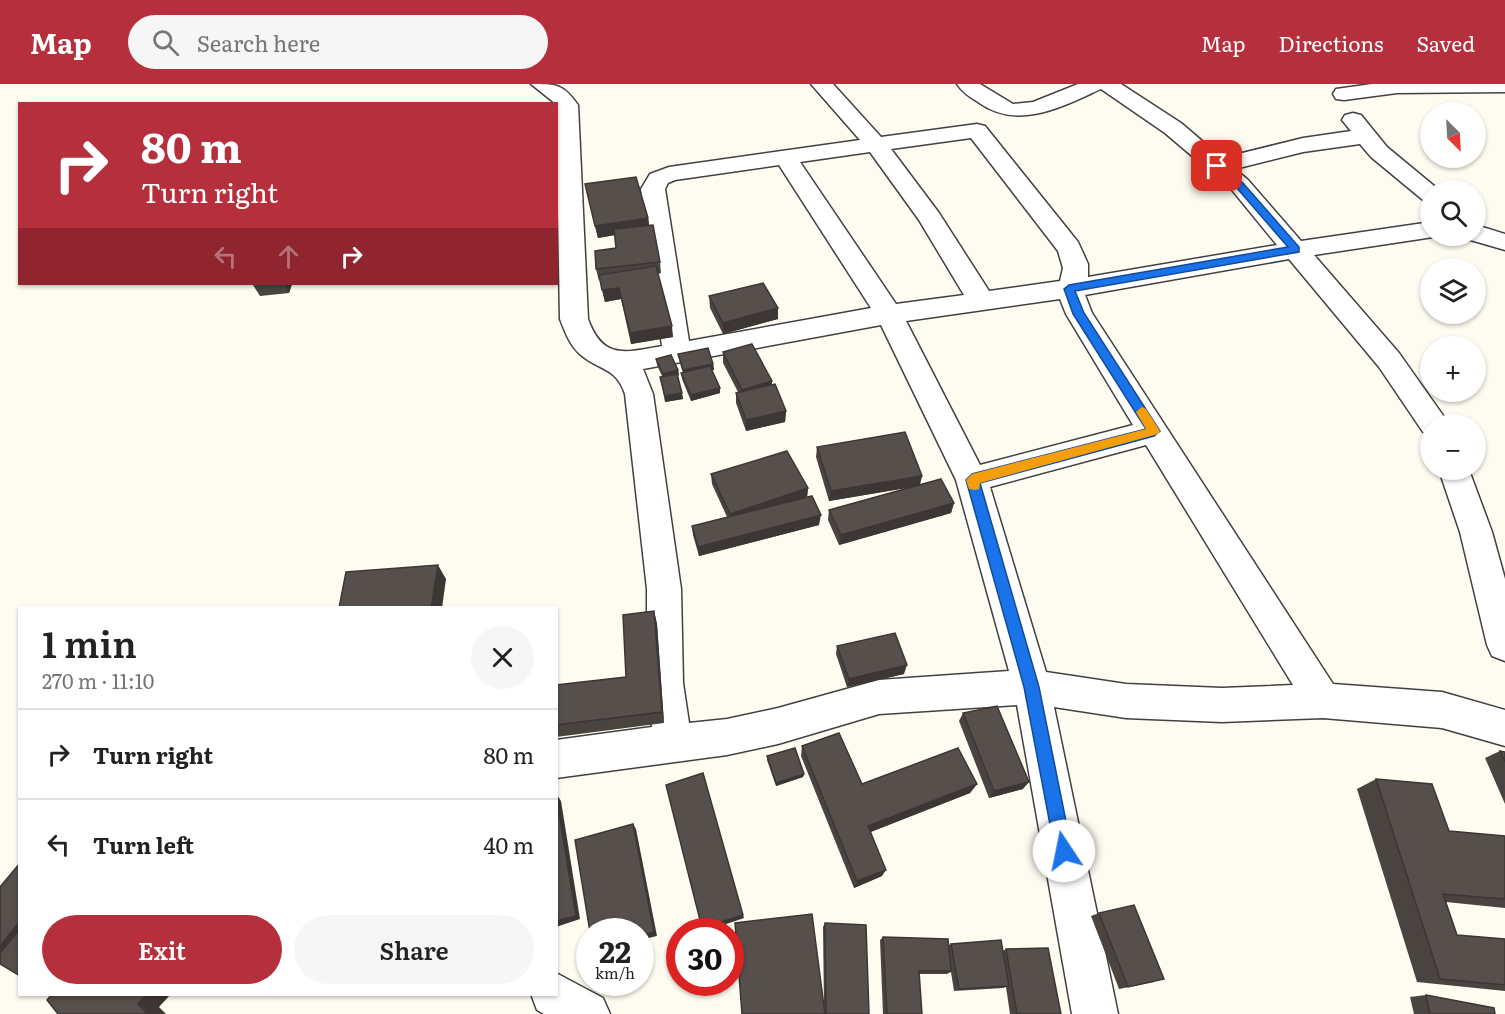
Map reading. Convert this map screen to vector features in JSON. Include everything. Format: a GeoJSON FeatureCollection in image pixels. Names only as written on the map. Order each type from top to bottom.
{"type":"FeatureCollection","features":[{"type":"Feature","properties":{"kind":"street"},"geometry":{"type":"LineString","coordinates":[[821,84],[876,144],[930,218],[982,302]]}},
{"type":"Feature","properties":{"kind":"street"},"geometry":{"type":"LineString","coordinates":[[967,84],[992,102],[1017,112],[1031,110],[1096,84]]}},
{"type":"Feature","properties":{"kind":"street"},"geometry":{"type":"LineString","coordinates":[[1107,84],[1173,128],[1240,185],[1389,360],[1427,414]]}},
{"type":"Feature","properties":{"kind":"street"},"geometry":{"type":"LineString","coordinates":[[1420,186],[1385,158],[1350,118],[1340,89],[1505,86]]}},
{"type":"Feature","properties":{"kind":"street"},"geometry":{"type":"LineString","coordinates":[[554,87],[567,105],[574,319],[578,337],[593,351],[617,364],[632,376],[639,394],[640,422],[664,589],[665,683],[673,743]]}},
{"type":"Feature","properties":{"kind":"street"},"geometry":{"type":"LineString","coordinates":[[677,352],[653,189],[658,179],[669,174],[976,131],[1069,248],[1077,263],[1077,275],[1069,289],[1078,314],[1323,701]]}},
{"type":"Feature","properties":{"kind":"street"},"geometry":{"type":"LineString","coordinates":[[1217,166],[1303,145],[1366,136]]}},
{"type":"Feature","properties":{"kind":"street"},"geometry":{"type":"LineString","coordinates":[[785,157],[890,314],[972,480],[1032,687],[1095,1014]]}},
{"type":"Feature","properties":{"kind":"street"},"geometry":{"type":"LineString","coordinates":[[617,364],[890,314],[1069,289],[1295,249],[1420,232]]}},
{"type":"Feature","properties":{"kind":"street"},"geometry":{"type":"LineString","coordinates":[[1486,236],[1505,242]]}},
{"type":"Feature","properties":{"kind":"street"},"geometry":{"type":"LineString","coordinates":[[972,480],[1154,431]]}},
{"type":"Feature","properties":{"kind":"street"},"geometry":{"type":"LineString","coordinates":[[1458,480],[1476,532],[1505,645]]}},
{"type":"Feature","properties":{"kind":"street"},"geometry":{"type":"LineString","coordinates":[[558,759],[727,737],[778,726],[879,697],[1032,687],[1125,701],[1222,705],[1323,701],[1442,710],[1505,728]]}},
{"type":"Feature","properties":{"kind":"street"},"geometry":{"type":"LineString","coordinates":[[556,996],[587,1014]]}},
{"type":"Feature","properties":{"kind":"building"},"geometry":{"type":"Polygon","coordinates":[[[636,177],[648,218],[595,226],[585,184],[636,177]]]}},
{"type":"Feature","properties":{"kind":"building"},"geometry":{"type":"Polygon","coordinates":[[[653,225],[660,262],[596,269],[595,251],[616,248],[614,229],[653,225]]]}},
{"type":"Feature","properties":{"kind":"building"},"geometry":{"type":"Polygon","coordinates":[[[656,266],[672,326],[630,333],[619,288],[602,290],[599,275],[656,266]]]}},
{"type":"Feature","properties":{"kind":"building"},"geometry":{"type":"Polygon","coordinates":[[[763,283],[778,308],[723,323],[709,296],[763,283]]]}},
{"type":"Feature","properties":{"kind":"building"},"geometry":{"type":"Polygon","coordinates":[[[752,344],[772,381],[742,390],[723,352],[752,344]]]}},
{"type":"Feature","properties":{"kind":"building"},"geometry":{"type":"Polygon","coordinates":[[[708,348],[713,364],[683,370],[678,354],[708,348]]]}},
{"type":"Feature","properties":{"kind":"building"},"geometry":{"type":"Polygon","coordinates":[[[671,355],[678,370],[663,374],[656,359],[671,355]]]}},
{"type":"Feature","properties":{"kind":"building"},"geometry":{"type":"Polygon","coordinates":[[[710,366],[720,388],[691,395],[681,373],[710,366]]]}},
{"type":"Feature","properties":{"kind":"building"},"geometry":{"type":"Polygon","coordinates":[[[677,374],[682,393],[665,396],[660,377],[677,374]]]}},
{"type":"Feature","properties":{"kind":"building"},"geometry":{"type":"Polygon","coordinates":[[[775,384],[786,411],[746,420],[736,393],[775,384]]]}},
{"type":"Feature","properties":{"kind":"building"},"geometry":{"type":"Polygon","coordinates":[[[905,432],[922,476],[831,491],[817,447],[905,432]]]}},
{"type":"Feature","properties":{"kind":"building"},"geometry":{"type":"Polygon","coordinates":[[[787,451],[808,488],[730,514],[711,474],[787,451]]]}},
{"type":"Feature","properties":{"kind":"building"},"geometry":{"type":"Polygon","coordinates":[[[941,479],[954,503],[841,535],[829,510],[941,479]]]}},
{"type":"Feature","properties":{"kind":"building"},"geometry":{"type":"Polygon","coordinates":[[[812,496],[821,515],[698,547],[692,526],[812,496]]]}},
{"type":"Feature","properties":{"kind":"building"},"geometry":{"type":"Polygon","coordinates":[[[438,565],[431,606],[339,606],[346,572],[438,565]]]}},
{"type":"Feature","properties":{"kind":"building"},"geometry":{"type":"Polygon","coordinates":[[[654,611],[662,712],[558,725],[558,685],[626,677],[623,615],[654,611]]]}},
{"type":"Feature","properties":{"kind":"building"},"geometry":{"type":"Polygon","coordinates":[[[895,633],[907,665],[849,679],[837,646],[895,633]]]}},
{"type":"Feature","properties":{"kind":"building"},"geometry":{"type":"Polygon","coordinates":[[[997,706],[1029,782],[994,791],[963,713],[997,706]]]}},
{"type":"Feature","properties":{"kind":"building"},"geometry":{"type":"Polygon","coordinates":[[[839,733],[862,784],[958,748],[977,784],[868,826],[886,870],[857,881],[802,746],[839,733]]]}},
{"type":"Feature","properties":{"kind":"building"},"geometry":{"type":"Polygon","coordinates":[[[795,748],[804,774],[776,783],[767,756],[795,748]]]}},
{"type":"Feature","properties":{"kind":"building"},"geometry":{"type":"Polygon","coordinates":[[[1500,751],[1505,752],[1505,762],[1500,751]]]}},
{"type":"Feature","properties":{"kind":"building"},"geometry":{"type":"Polygon","coordinates":[[[703,773],[743,915],[734,918],[699,918],[666,785],[703,773]]]}},
{"type":"Feature","properties":{"kind":"building"},"geometry":{"type":"Polygon","coordinates":[[[1376,779],[1432,784],[1449,831],[1505,836],[1505,899],[1443,894],[1457,935],[1505,939],[1505,985],[1440,979],[1376,779]]]}},
{"type":"Feature","properties":{"kind":"building"},"geometry":{"type":"Polygon","coordinates":[[[558,807],[576,916],[558,920],[558,807]]]}},
{"type":"Feature","properties":{"kind":"building"},"geometry":{"type":"Polygon","coordinates":[[[633,824],[651,918],[588,918],[575,840],[633,824]]]}},
{"type":"Feature","properties":{"kind":"building"},"geometry":{"type":"Polygon","coordinates":[[[18,865],[18,924],[0,946],[0,887],[18,865]]]}},
{"type":"Feature","properties":{"kind":"building"},"geometry":{"type":"Polygon","coordinates":[[[1134,905],[1164,979],[1128,987],[1099,913],[1134,905]]]}},
{"type":"Feature","properties":{"kind":"building"},"geometry":{"type":"Polygon","coordinates":[[[812,914],[825,1014],[742,1014],[744,922],[812,914]]]}},
{"type":"Feature","properties":{"kind":"building"},"geometry":{"type":"Polygon","coordinates":[[[825,923],[866,925],[869,1014],[826,1014],[825,923]]]}},
{"type":"Feature","properties":{"kind":"building"},"geometry":{"type":"Polygon","coordinates":[[[18,931],[18,975],[0,964],[0,953],[18,931]]]}},
{"type":"Feature","properties":{"kind":"building"},"geometry":{"type":"Polygon","coordinates":[[[883,937],[948,939],[951,971],[919,971],[922,1014],[887,1014],[883,937]]]}},
{"type":"Feature","properties":{"kind":"building"},"geometry":{"type":"Polygon","coordinates":[[[1001,940],[1009,986],[959,989],[951,944],[1001,940]]]}},
{"type":"Feature","properties":{"kind":"building"},"geometry":{"type":"Polygon","coordinates":[[[1048,948],[1061,1014],[1017,1014],[1006,949],[1048,948]]]}},
{"type":"Feature","properties":{"kind":"building"},"geometry":{"type":"Polygon","coordinates":[[[1426,995],[1494,1008],[1495,1014],[1430,1014],[1426,995]]]}},
{"type":"Feature","properties":{"kind":"building"},"geometry":{"type":"Polygon","coordinates":[[[50,996],[145,996],[138,1004],[147,1014],[58,1014],[47,1000],[50,996]]]}},
{"type":"Feature","properties":{"kind":"slow traffic"},"geometry":{"type":"LineString","coordinates":[[974,485],[972,480],[1154,431],[1142,412]]}},
{"type":"Feature","properties":{"kind":"route"},"geometry":{"type":"LineString","coordinates":[[1064,851],[1032,687],[972,480],[1154,431],[1078,314],[1069,289],[1295,249],[1240,185],[1217,166]]}}]}
